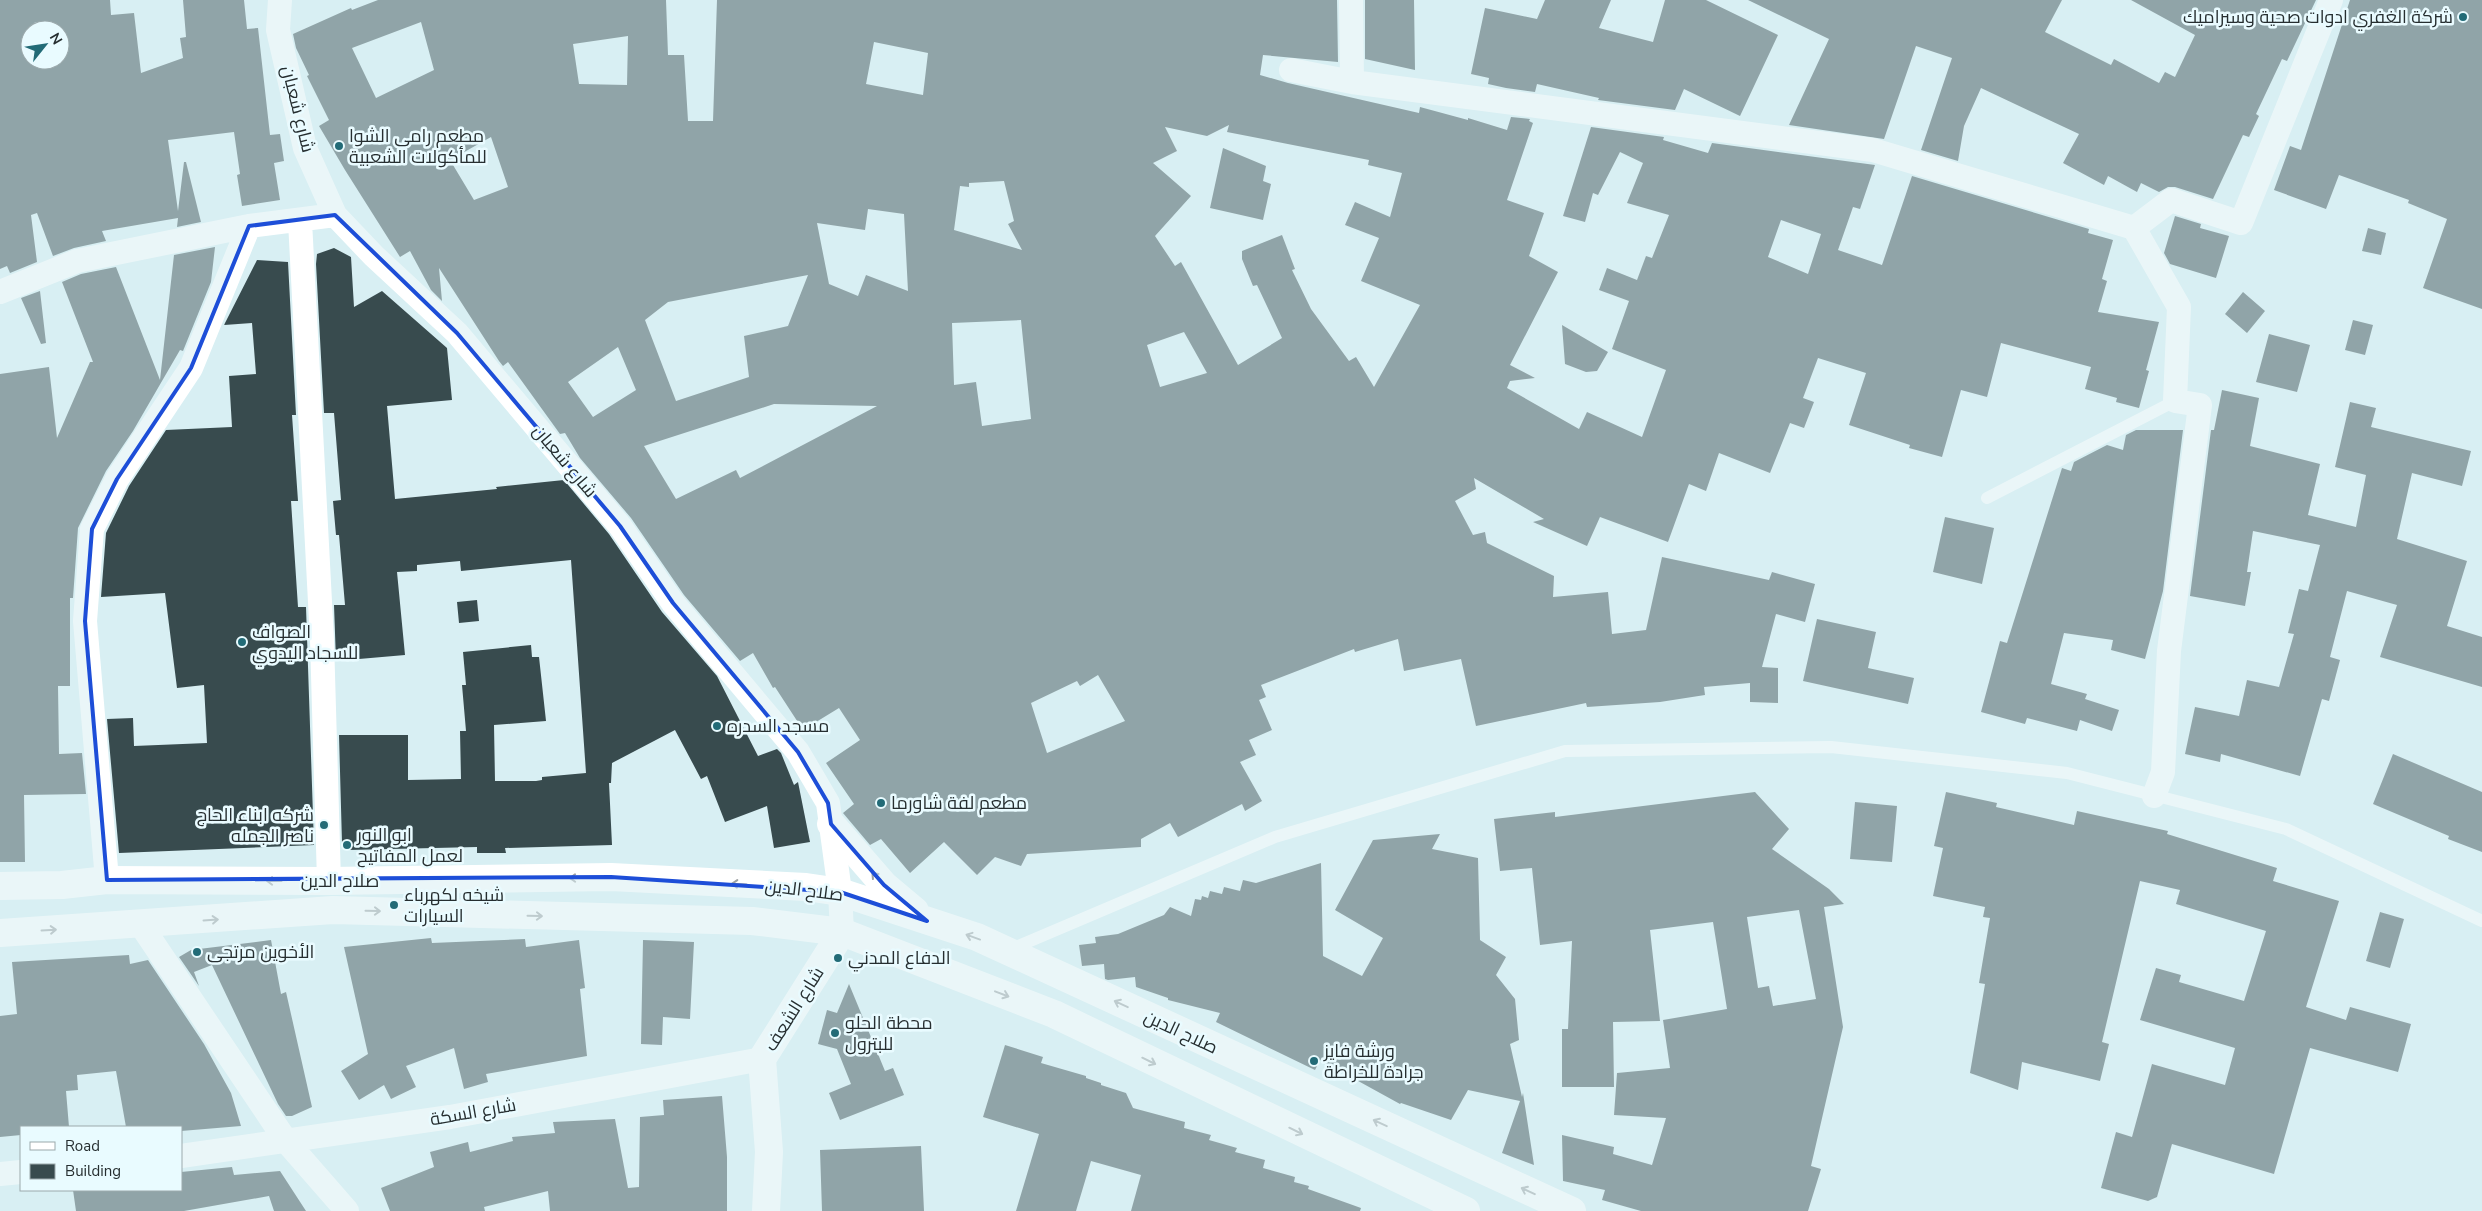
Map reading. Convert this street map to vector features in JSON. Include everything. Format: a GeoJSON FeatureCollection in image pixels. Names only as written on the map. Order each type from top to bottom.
{"type":"FeatureCollection","features":[{"type":"Feature","properties":{"kind":"main road"},"geometry":{"type":"LineString","coordinates":[[831,824],[884,885],[927,921]]}},
{"type":"Feature","properties":{"kind":"main road","name":"صلاح الدين"},"geometry":{"type":"LineString","coordinates":[[0,886],[62,885],[107,880],[329,881],[611,877],[806,887],[840,892],[977,937],[1572,1211]]}},
{"type":"Feature","properties":{"kind":"main road","name":"صلاح الدين"},"geometry":{"type":"LineString","coordinates":[[0,933],[141,925],[333,910],[752,921],[842,932],[1054,1014],[1466,1211]]}},
{"type":"Feature","properties":{"kind":"main road","name":"شارع الشعف"},"geometry":{"type":"LineString","coordinates":[[766,1211],[769,1152],[762,1059],[842,932]]}},
{"type":"Feature","properties":{"kind":"street","name":"شارع شعبان"},"geometry":{"type":"LineString","coordinates":[[280,0],[278,30],[305,148],[335,216],[374,256],[457,333],[620,526],[673,603],[798,752],[828,803],[840,892],[842,932]]}},
{"type":"Feature","properties":{"kind":"street"},"geometry":{"type":"LineString","coordinates":[[1351,0],[1352,82]]}},
{"type":"Feature","properties":{"kind":"street"},"geometry":{"type":"LineString","coordinates":[[2134,228],[2171,200],[2241,223],[2331,0]]}},
{"type":"Feature","properties":{"kind":"street"},"geometry":{"type":"LineString","coordinates":[[1291,70],[1352,82],[1874,150],[2134,228],[2179,307],[2175,401],[2200,405],[2170,652],[2163,772],[2154,796]]}},
{"type":"Feature","properties":{"kind":"street"},"geometry":{"type":"LineString","coordinates":[[0,292],[77,262],[249,226],[335,216]]}},
{"type":"Feature","properties":{"kind":"street"},"geometry":{"type":"LineString","coordinates":[[300,221],[322,630],[329,881]]}},
{"type":"Feature","properties":{"kind":"street"},"geometry":{"type":"LineString","coordinates":[[107,880],[85,621],[92,530],[117,479],[191,368],[249,226]]}},
{"type":"Feature","properties":{"kind":"street"},"geometry":{"type":"LineString","coordinates":[[141,925],[286,1142],[346,1211]]}},
{"type":"Feature","properties":{"kind":"street","name":"شارع السكة"},"geometry":{"type":"LineString","coordinates":[[182,1156],[450,1117],[762,1059]]}},
{"type":"Feature","properties":{"kind":"street"},"geometry":{"type":"LineString","coordinates":[[0,1174],[20,1172]]}},
{"type":"Feature","properties":{"kind":"lane"},"geometry":{"type":"LineString","coordinates":[[1988,498],[2175,401]]}},
{"type":"Feature","properties":{"kind":"lane"},"geometry":{"type":"LineString","coordinates":[[1006,951],[1275,837],[1565,751],[1831,747],[2067,773],[2286,829],[2482,921]]}},
{"type":"Feature","properties":{"kind":"highlighted area"},"geometry":{"type":"Polygon","coordinates":[[[335,215],[457,333],[620,526],[673,603],[798,752],[828,803],[831,824],[884,885],[927,921],[840,892],[611,877],[107,880],[85,621],[92,529],[117,479],[191,368],[249,226],[335,215]]]}},
{"type":"Feature","properties":{"kind":"building"},"geometry":{"type":"Polygon","coordinates":[[[0,0],[110,0],[111,15],[134,13],[141,73],[183,58],[180,38],[186,37],[183,0],[244,0],[247,29],[258,28],[270,135],[280,134],[284,161],[274,163],[280,200],[242,206],[237,175],[240,174],[234,132],[168,140],[178,211],[184,162],[186,162],[201,222],[177,227],[178,218],[102,231],[106,241],[74,248],[53,256],[37,213],[31,215],[37,262],[10,273],[7,266],[0,269],[0,0]]]}},
{"type":"Feature","properties":{"kind":"building"},"geometry":{"type":"Polygon","coordinates":[[[378,0],[666,0],[668,55],[684,55],[688,121],[713,121],[717,0],[1337,0],[1338,62],[1263,55],[1260,75],[1419,113],[1420,107],[1468,120],[1468,118],[1507,130],[1511,117],[1530,119],[1529,121],[1533,123],[1507,200],[1544,213],[1529,256],[1558,272],[1510,365],[1535,378],[1510,381],[1507,388],[1579,429],[1587,412],[1642,437],[1666,370],[1612,349],[1629,301],[1599,290],[1607,268],[1637,280],[1646,256],[1652,258],[1669,215],[1627,203],[1643,163],[1620,152],[1598,195],[1593,193],[1585,222],[1563,216],[1591,127],[1664,137],[1663,140],[1708,153],[1712,143],[1875,165],[1860,209],[1853,207],[1838,250],[1882,265],[1912,176],[2089,229],[2088,233],[2113,240],[2102,279],[2107,281],[2098,312],[2159,322],[2146,370],[2149,371],[2139,408],[2116,402],[2117,398],[2085,389],[2091,367],[2001,343],[1987,397],[1961,390],[1942,457],[1909,448],[1910,445],[1849,425],[1866,373],[1818,358],[1803,398],[1814,402],[1804,428],[1790,423],[1770,473],[1719,453],[1706,491],[1689,484],[1668,542],[1600,517],[1587,546],[1533,522],[1544,519],[1474,478],[1476,489],[1455,501],[1473,535],[1485,532],[1487,543],[1554,576],[1553,597],[1608,592],[1612,634],[1646,630],[1662,557],[1769,580],[1772,572],[1815,584],[1805,622],[1776,614],[1762,667],[1778,668],[1778,703],[1750,702],[1750,683],[1704,687],[1705,695],[1660,702],[1587,707],[1586,703],[1476,726],[1461,659],[1404,671],[1398,639],[1355,652],[1354,649],[1261,685],[1266,697],[1259,700],[1272,730],[1249,740],[1256,755],[1240,762],[1262,801],[1245,811],[1242,804],[1178,837],[1170,823],[1141,839],[1141,847],[1027,854],[1021,866],[995,857],[977,875],[944,842],[910,873],[881,839],[870,845],[843,813],[854,804],[826,763],[860,740],[839,708],[803,730],[775,687],[773,688],[753,653],[740,661],[684,595],[631,518],[580,458],[565,433],[560,434],[508,362],[503,366],[499,361],[439,268],[442,301],[431,290],[410,251],[400,257],[319,126],[329,120],[307,76],[309,75],[296,48],[293,34],[351,8],[352,10],[378,0]],[[421,22],[352,48],[376,98],[434,70],[421,22]],[[628,36],[573,44],[579,84],[627,85],[628,36]],[[874,42],[866,84],[923,95],[928,53],[874,42]],[[1229,125],[1207,136],[1165,127],[1177,151],[1153,163],[1191,196],[1155,236],[1175,266],[1181,262],[1238,365],[1282,338],[1257,285],[1253,286],[1242,259],[1242,251],[1282,235],[1295,269],[1292,270],[1311,309],[1349,361],[1356,357],[1374,387],[1420,305],[1361,281],[1379,238],[1345,225],[1355,202],[1390,217],[1402,173],[1368,165],[1369,160],[1227,132],[1229,125]],[[491,137],[450,160],[474,200],[508,187],[491,137]],[[1004,181],[969,183],[969,187],[960,186],[954,230],[1022,250],[1008,224],[1014,221],[1004,181]],[[868,209],[865,230],[817,223],[829,284],[858,296],[866,275],[908,291],[904,214],[868,209]],[[1781,220],[1768,257],[1808,274],[1821,234],[1781,220]],[[808,275],[668,302],[645,320],[676,401],[749,377],[744,336],[788,326],[808,275]],[[1021,320],[952,323],[954,385],[976,382],[982,426],[1031,419],[1021,320]],[[1184,332],[1147,345],[1160,387],[1207,373],[1184,332]],[[618,347],[568,382],[593,417],[636,390],[618,347]],[[774,404],[644,446],[676,499],[736,470],[740,478],[877,406],[774,404]],[[1098,675],[1080,686],[1077,681],[1031,703],[1047,753],[1125,721],[1098,675]]]}},
{"type":"Feature","properties":{"kind":"building"},"geometry":{"type":"Polygon","coordinates":[[[1365,0],[1414,0],[1415,70],[1365,59],[1365,0]]]}},
{"type":"Feature","properties":{"kind":"building"},"geometry":{"type":"Polygon","coordinates":[[[1545,0],[1611,0],[1599,28],[1653,42],[1665,0],[1706,0],[1778,35],[1740,116],[1684,89],[1675,110],[1598,100],[1599,98],[1537,84],[1535,92],[1506,88],[1488,84],[1489,78],[1471,74],[1485,8],[1537,19],[1545,0]]]}},
{"type":"Feature","properties":{"kind":"building"},"geometry":{"type":"Polygon","coordinates":[[[1748,0],[2062,0],[2045,32],[2111,65],[2114,59],[2159,83],[2165,72],[2175,77],[2195,35],[2131,0],[2316,0],[2287,61],[2282,59],[2256,114],[2259,116],[2249,137],[2243,135],[2213,199],[2175,187],[2168,187],[2159,192],[2141,183],[2137,192],[2108,176],[2104,185],[2063,163],[2079,134],[1981,88],[1964,126],[1958,161],[1921,150],[1952,58],[1916,46],[1884,139],[1789,125],[1829,39],[1748,0]]]}},
{"type":"Feature","properties":{"kind":"building"},"geometry":{"type":"Polygon","coordinates":[[[2350,0],[2482,0],[2482,309],[2423,288],[2447,219],[2408,203],[2409,200],[2339,175],[2326,209],[2274,190],[2290,146],[2301,150],[2350,0]]]}},
{"type":"Feature","properties":{"kind":"building"},"geometry":{"type":"Polygon","coordinates":[[[1223,148],[1266,166],[1263,181],[1271,184],[1263,220],[1210,208],[1223,148]]]}},
{"type":"Feature","properties":{"kind":"building"},"geometry":{"type":"Polygon","coordinates":[[[2175,216],[2201,224],[2200,228],[2229,236],[2216,278],[2170,264],[2164,253],[2175,216]]]}},
{"type":"Feature","properties":{"kind":"building"},"geometry":{"type":"Polygon","coordinates":[[[2368,228],[2386,233],[2381,255],[2362,251],[2368,228]]]}},
{"type":"Feature","properties":{"kind":"building"},"geometry":{"type":"Polygon","coordinates":[[[215,247],[211,282],[183,351],[180,350],[133,431],[106,471],[78,528],[73,598],[70,598],[70,686],[58,686],[59,754],[82,753],[86,794],[24,795],[25,862],[0,862],[0,374],[49,367],[57,438],[90,362],[93,362],[62,282],[81,274],[116,267],[160,380],[174,255],[215,247]]]}},
{"type":"Feature","properties":{"kind":"building"},"geometry":{"type":"Polygon","coordinates":[[[334,248],[351,257],[354,307],[382,291],[447,348],[452,400],[387,406],[395,499],[564,480],[609,534],[662,612],[717,676],[758,756],[777,749],[781,753],[794,785],[798,782],[810,842],[774,848],[767,806],[725,822],[707,776],[701,779],[675,730],[612,763],[611,783],[609,783],[612,845],[505,848],[506,853],[477,853],[477,847],[348,850],[344,843],[342,843],[339,735],[408,735],[408,780],[461,779],[460,731],[466,731],[462,685],[466,685],[463,652],[531,645],[532,657],[539,657],[546,721],[494,725],[495,781],[536,781],[542,780],[542,777],[586,773],[571,560],[461,571],[460,561],[417,565],[417,571],[397,572],[405,655],[336,661],[334,605],[345,605],[339,535],[336,535],[333,501],[341,500],[334,413],[324,413],[316,264],[317,254],[334,248]]]}},
{"type":"Feature","properties":{"kind":"building"},"geometry":{"type":"Polygon","coordinates":[[[257,260],[288,262],[296,415],[292,415],[298,501],[291,501],[298,607],[306,607],[314,845],[119,853],[107,719],[133,718],[134,746],[207,743],[204,685],[177,688],[165,593],[101,597],[106,533],[129,486],[166,430],[232,427],[229,376],[256,374],[252,323],[224,325],[257,260]]]}},
{"type":"Feature","properties":{"kind":"building"},"geometry":{"type":"Polygon","coordinates":[[[40,291],[46,343],[41,344],[21,298],[40,291]]]}},
{"type":"Feature","properties":{"kind":"building"},"geometry":{"type":"Polygon","coordinates":[[[2243,292],[2265,311],[2247,333],[2225,314],[2243,292]]]}},
{"type":"Feature","properties":{"kind":"building"},"geometry":{"type":"Polygon","coordinates":[[[2353,320],[2373,325],[2365,355],[2345,350],[2353,320]]]}},
{"type":"Feature","properties":{"kind":"building"},"geometry":{"type":"Polygon","coordinates":[[[1562,325],[1608,352],[1597,371],[1586,372],[1565,364],[1562,325]]]}},
{"type":"Feature","properties":{"kind":"building"},"geometry":{"type":"Polygon","coordinates":[[[2269,334],[2310,345],[2297,392],[2256,382],[2269,334]]]}},
{"type":"Feature","properties":{"kind":"building"},"geometry":{"type":"Polygon","coordinates":[[[2222,390],[2259,398],[2250,446],[2320,464],[2308,515],[2356,527],[2366,475],[2335,467],[2350,402],[2376,408],[2371,427],[2471,451],[2462,486],[2412,473],[2397,539],[2467,561],[2447,626],[2482,637],[2482,687],[2380,657],[2397,605],[2347,591],[2330,657],[2340,660],[2329,701],[2322,699],[2300,776],[2221,754],[2220,762],[2185,754],[2195,707],[2239,716],[2247,680],[2279,687],[2294,634],[2288,633],[2299,589],[2308,591],[2320,545],[2253,531],[2247,572],[2251,572],[2245,606],[2190,596],[2211,430],[2214,430],[2222,390]]]}},
{"type":"Feature","properties":{"kind":"building"},"geometry":{"type":"Polygon","coordinates":[[[2136,430],[2183,430],[2163,591],[2145,659],[2111,650],[2113,640],[2064,633],[2051,684],[2087,694],[2085,699],[2119,710],[2112,731],[2080,720],[2077,731],[2027,718],[2025,724],[1981,712],[2000,641],[2007,643],[2062,468],[2071,471],[2074,462],[2107,445],[2123,450],[2126,435],[2136,430]]]}},
{"type":"Feature","properties":{"kind":"building"},"geometry":{"type":"Polygon","coordinates":[[[1945,517],[1994,528],[1982,584],[1933,572],[1945,517]]]}},
{"type":"Feature","properties":{"kind":"building"},"geometry":{"type":"Polygon","coordinates":[[[477,600],[479,621],[459,623],[457,602],[477,600]]]}},
{"type":"Feature","properties":{"kind":"building"},"geometry":{"type":"Polygon","coordinates":[[[1817,619],[1876,632],[1868,668],[1914,678],[1908,704],[1803,681],[1817,619]]]}},
{"type":"Feature","properties":{"kind":"building"},"geometry":{"type":"Polygon","coordinates":[[[2393,754],[2482,792],[2482,852],[2448,839],[2449,836],[2373,804],[2393,754]]]}},
{"type":"Feature","properties":{"kind":"building"},"geometry":{"type":"Polygon","coordinates":[[[1755,792],[1789,829],[1772,849],[1829,889],[1844,904],[1824,907],[1843,1027],[1811,1166],[1821,1169],[1808,1211],[1641,1211],[1602,1200],[1605,1190],[1563,1181],[1562,1135],[1614,1147],[1613,1154],[1652,1165],[1666,1118],[1614,1115],[1617,1073],[1670,1068],[1663,1020],[1727,1009],[1713,922],[1650,930],[1660,1021],[1613,1022],[1614,1087],[1562,1087],[1562,1029],[1568,1029],[1572,941],[1540,945],[1532,868],[1500,871],[1494,819],[1555,812],[1555,817],[1755,792]],[[1799,910],[1747,917],[1758,988],[1769,986],[1773,1006],[1816,999],[1799,910]]]}},
{"type":"Feature","properties":{"kind":"building"},"geometry":{"type":"Polygon","coordinates":[[[1946,792],[1997,803],[1996,807],[2074,825],[2077,811],[2168,831],[2167,834],[2277,868],[2273,881],[2339,901],[2306,1007],[2346,1020],[2350,1007],[2411,1024],[2398,1072],[2310,1048],[2274,1174],[2172,1144],[2157,1197],[2148,1201],[2101,1188],[2116,1132],[2132,1137],[2152,1064],[2225,1085],[2235,1048],[2140,1020],[2156,968],[2181,975],[2179,982],[2244,1001],[2266,931],[2176,904],[2180,890],[2140,881],[2102,1042],[2109,1044],[2100,1081],[2022,1062],[2018,1090],[1970,1073],[1985,984],[1979,983],[1990,918],[1983,917],[1985,907],[1933,896],[1943,848],[1934,846],[1946,792]]]}},
{"type":"Feature","properties":{"kind":"building"},"geometry":{"type":"Polygon","coordinates":[[[1855,802],[1897,806],[1892,862],[1850,859],[1855,802]]]}},
{"type":"Feature","properties":{"kind":"building"},"geometry":{"type":"Polygon","coordinates":[[[1440,834],[1432,849],[1478,858],[1480,940],[1506,957],[1496,975],[1515,999],[1519,1040],[1510,1044],[1522,1097],[1523,1093],[1534,1165],[1502,1153],[1520,1101],[1468,1090],[1451,1120],[1400,1104],[1320,1060],[1315,1070],[1216,1022],[1220,1013],[1168,1000],[1168,998],[1136,987],[1135,977],[1105,979],[1104,964],[1082,966],[1079,945],[1096,943],[1095,937],[1118,934],[1164,915],[1170,907],[1191,916],[1195,899],[1201,900],[1202,896],[1208,898],[1210,891],[1222,894],[1224,887],[1240,891],[1243,880],[1256,883],[1321,863],[1323,956],[1362,976],[1383,938],[1335,910],[1373,840],[1440,834]]]}},
{"type":"Feature","properties":{"kind":"building"},"geometry":{"type":"Polygon","coordinates":[[[2380,912],[2404,919],[2390,968],[2366,961],[2380,912]]]}},
{"type":"Feature","properties":{"kind":"building"},"geometry":{"type":"Polygon","coordinates":[[[431,938],[432,943],[525,939],[526,947],[579,940],[585,988],[580,989],[587,1056],[486,1074],[488,1082],[464,1089],[454,1048],[406,1066],[416,1087],[391,1099],[384,1085],[359,1100],[341,1071],[368,1054],[344,947],[431,938]]]}},
{"type":"Feature","properties":{"kind":"building"},"geometry":{"type":"Polygon","coordinates":[[[271,940],[281,994],[286,992],[312,1107],[292,1116],[286,1116],[278,1104],[212,965],[194,972],[199,986],[179,957],[191,950],[271,940]]]}},
{"type":"Feature","properties":{"kind":"building"},"geometry":{"type":"Polygon","coordinates":[[[643,940],[694,942],[690,1019],[663,1017],[662,1045],[641,1044],[643,940]]]}},
{"type":"Feature","properties":{"kind":"building"},"geometry":{"type":"Polygon","coordinates":[[[129,955],[130,964],[148,960],[204,1044],[231,1093],[241,1126],[182,1131],[182,1126],[126,1126],[116,1071],[77,1075],[78,1090],[66,1091],[69,1126],[20,1126],[20,1135],[0,1137],[0,1016],[17,1014],[12,962],[129,955]]]}},
{"type":"Feature","properties":{"kind":"building"},"geometry":{"type":"Polygon","coordinates":[[[849,984],[885,1071],[893,1068],[904,1095],[840,1120],[829,1093],[851,1084],[837,1049],[818,1044],[827,1010],[837,1013],[849,984]]]}},
{"type":"Feature","properties":{"kind":"building"},"geometry":{"type":"Polygon","coordinates":[[[1005,1045],[1043,1057],[1041,1063],[1086,1076],[1086,1078],[1101,1083],[1101,1085],[1126,1093],[1133,1108],[1185,1122],[1184,1128],[1211,1135],[1209,1140],[1237,1148],[1235,1152],[1265,1160],[1263,1168],[1295,1177],[1294,1182],[1309,1186],[1308,1189],[1361,1208],[1360,1211],[1131,1211],[1141,1175],[1091,1161],[1076,1211],[1016,1211],[1039,1134],[983,1117],[1005,1045]]]}},
{"type":"Feature","properties":{"kind":"building"},"geometry":{"type":"Polygon","coordinates":[[[722,1096],[727,1157],[727,1211],[550,1211],[548,1191],[484,1207],[485,1211],[390,1211],[381,1188],[434,1167],[430,1152],[468,1142],[470,1152],[513,1141],[512,1137],[555,1133],[553,1122],[615,1119],[628,1188],[639,1187],[640,1117],[664,1115],[663,1100],[722,1096]]]}},
{"type":"Feature","properties":{"kind":"building"},"geometry":{"type":"Polygon","coordinates":[[[921,1146],[924,1211],[822,1211],[820,1150],[921,1146]]]}},
{"type":"Feature","properties":{"kind":"building"},"geometry":{"type":"Polygon","coordinates":[[[232,1167],[234,1175],[280,1171],[306,1211],[274,1211],[269,1196],[184,1211],[76,1211],[73,1191],[182,1191],[182,1172],[232,1167]]]}},
{"type":"Feature","properties":{"kind":"place","name":"شركة الغفري ادوات صحية وسيراميك"},"geometry":{"type":"Point","coordinates":[2463,17]}},
{"type":"Feature","properties":{"kind":"place","name":"مطعم رامي الشوا للمأكولات الشعبية"},"geometry":{"type":"Point","coordinates":[339,146]}},
{"type":"Feature","properties":{"kind":"place","name":"الصواف للسجاد اليدوي"},"geometry":{"type":"Point","coordinates":[242,642]}},
{"type":"Feature","properties":{"kind":"place","name":"مسجد السدره"},"geometry":{"type":"Point","coordinates":[717,726]}},
{"type":"Feature","properties":{"kind":"place","name":"مطعم لفة شاورما"},"geometry":{"type":"Point","coordinates":[881,803]}},
{"type":"Feature","properties":{"kind":"place","name":"شركه ابناء الحاج ناصر الجمله"},"geometry":{"type":"Point","coordinates":[324,825]}},
{"type":"Feature","properties":{"kind":"place","name":"ابو النور لعمل المفاتيح"},"geometry":{"type":"Point","coordinates":[347,845]}},
{"type":"Feature","properties":{"kind":"place","name":"شيخه لكهرباء السيارات"},"geometry":{"type":"Point","coordinates":[394,905]}},
{"type":"Feature","properties":{"kind":"place","name":"الأخوين مرتجى"},"geometry":{"type":"Point","coordinates":[197,952]}},
{"type":"Feature","properties":{"kind":"place","name":"الدفاع المدني"},"geometry":{"type":"Point","coordinates":[838,958]}},
{"type":"Feature","properties":{"kind":"place","name":"محطة الحلو للبترول"},"geometry":{"type":"Point","coordinates":[835,1033]}},
{"type":"Feature","properties":{"kind":"place","name":"ورشة فايز جرادة للخراطة"},"geometry":{"type":"Point","coordinates":[1314,1061]}}]}
